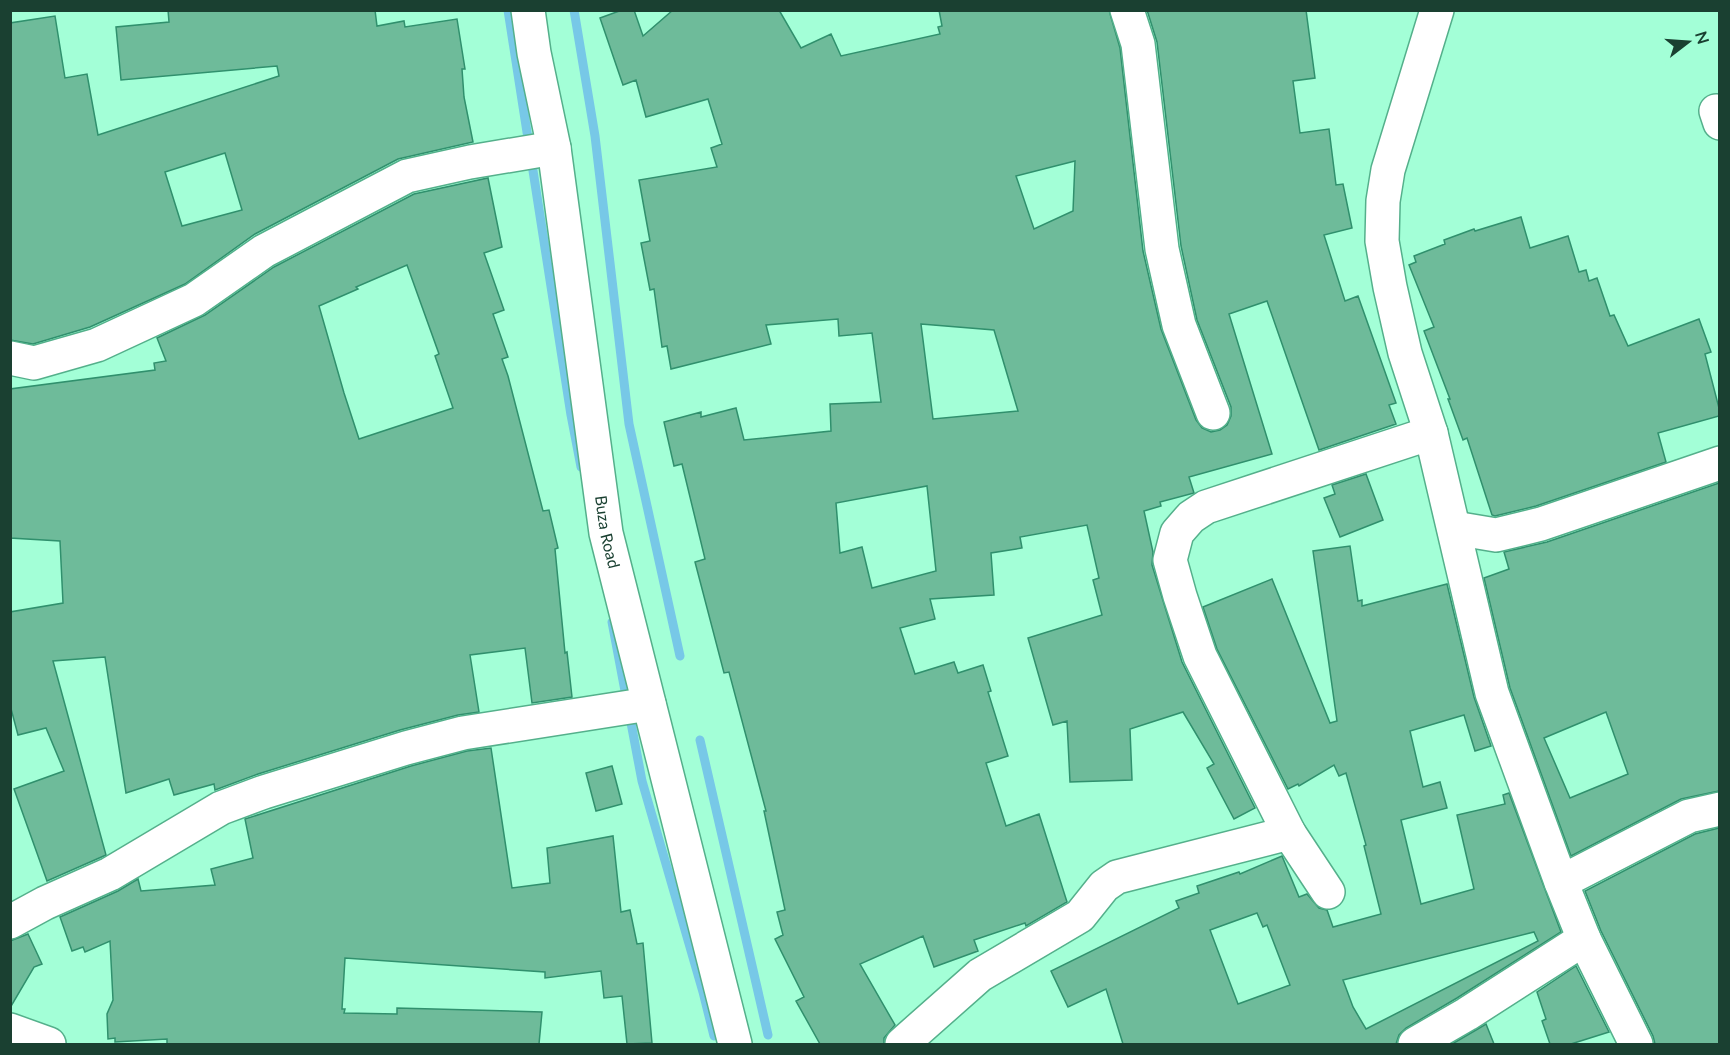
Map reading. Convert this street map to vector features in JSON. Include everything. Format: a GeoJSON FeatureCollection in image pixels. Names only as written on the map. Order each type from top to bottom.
{"type":"FeatureCollection","features":[{"type":"Feature","properties":{"kind":"street","name":"Buza Road"},"geometry":{"type":"LineString","coordinates":[[528,10],[534,53],[555,148],[606,533],[735,1044]]}},
{"type":"Feature","properties":{"kind":"street"},"geometry":{"type":"LineString","coordinates":[[1127,10],[1138,44],[1162,249],[1179,326],[1213,413]]}},
{"type":"Feature","properties":{"kind":"street"},"geometry":{"type":"LineString","coordinates":[[1437,10],[1388,170],[1383,201],[1382,241],[1390,287],[1405,353],[1431,433],[1492,693],[1584,939],[1636,1044]]}},
{"type":"Feature","properties":{"kind":"street"},"geometry":{"type":"LineString","coordinates":[[10,358],[34,363],[97,345],[194,300],[264,251],[407,176],[470,162],[555,148]]}},
{"type":"Feature","properties":{"kind":"street"},"geometry":{"type":"LineString","coordinates":[[1328,892],[1289,832],[1200,656],[1170,560],[1177,533],[1191,517],[1206,507],[1431,433]]}},
{"type":"Feature","properties":{"kind":"street"},"geometry":{"type":"LineString","coordinates":[[1454,528],[1496,535],[1518,530],[1719,463]]}},
{"type":"Feature","properties":{"kind":"street"},"geometry":{"type":"LineString","coordinates":[[10,922],[110,874],[221,808],[264,792],[463,732],[649,704]]}},
{"type":"Feature","properties":{"kind":"street"},"geometry":{"type":"LineString","coordinates":[[1561,882],[1689,816],[1719,809]]}},
{"type":"Feature","properties":{"kind":"street"},"geometry":{"type":"LineString","coordinates":[[902,1044],[980,975],[1080,916],[1104,886],[1117,877],[1289,832]]}},
{"type":"Feature","properties":{"kind":"street"},"geometry":{"type":"LineString","coordinates":[[1415,1044],[1467,1014],[1584,939]]}},
{"type":"Feature","properties":{"kind":"street"},"geometry":{"type":"LineString","coordinates":[[10,1030],[49,1044]]}},
{"type":"Feature","properties":{"kind":"building"},"geometry":{"type":"Polygon","coordinates":[[[168,10],[375,10],[377,26],[404,21],[405,27],[457,19],[465,69],[462,69],[464,97],[473,142],[398,159],[255,234],[185,284],[90,327],[33,344],[10,340],[10,23],[55,16],[65,78],[87,74],[98,135],[279,76],[277,66],[121,80],[116,27],[169,22],[168,10]],[[225,153],[165,172],[182,226],[242,210],[225,153]]]}},
{"type":"Feature","properties":{"kind":"building"},"geometry":{"type":"Polygon","coordinates":[[[622,10],[634,10],[643,36],[673,10],[779,10],[801,48],[831,34],[841,56],[940,34],[938,27],[942,26],[939,10],[1109,10],[1120,48],[1143,251],[1161,329],[1196,420],[1202,428],[1211,432],[1227,425],[1231,416],[1231,407],[1197,320],[1181,246],[1157,42],[1147,10],[1306,10],[1315,78],[1293,81],[1300,133],[1329,129],[1336,185],[1343,184],[1352,228],[1324,235],[1345,301],[1358,296],[1396,403],[1389,405],[1396,424],[1319,450],[1267,301],[1229,314],[1272,454],[1189,477],[1194,493],[1160,502],[1161,506],[1144,511],[1153,552],[1152,565],[1182,662],[1255,808],[1234,819],[1207,768],[1214,764],[1183,712],[1130,729],[1132,780],[1070,782],[1067,721],[1053,725],[1028,638],[1102,615],[1093,580],[1099,578],[1087,525],[1020,537],[1022,548],[991,553],[994,595],[930,599],[935,619],[900,628],[915,674],[954,662],[958,673],[983,665],[991,691],[988,692],[1008,756],[986,763],[1006,826],[1039,814],[1067,902],[1026,926],[1025,923],[974,940],[978,951],[934,967],[923,936],[860,964],[895,1025],[884,1038],[884,1044],[820,1044],[796,1001],[804,997],[775,939],[783,935],[777,912],[785,910],[764,811],[766,811],[729,672],[724,673],[695,562],[705,559],[682,464],[674,466],[664,422],[701,412],[701,417],[736,408],[744,440],[831,431],[830,404],[881,402],[872,333],[839,336],[838,319],[766,325],[771,344],[671,369],[667,346],[662,347],[654,289],[650,290],[641,243],[650,241],[639,180],[717,167],[711,148],[722,144],[708,99],[646,117],[636,80],[623,85],[600,18],[622,10]],[[1075,161],[1016,176],[1034,229],[1073,211],[1075,161]],[[921,324],[933,419],[1018,411],[994,330],[921,324]],[[927,486],[836,503],[840,553],[862,547],[872,588],[936,571],[927,486]]]}},
{"type":"Feature","properties":{"kind":"building"},"geometry":{"type":"Polygon","coordinates":[[[488,178],[502,247],[484,253],[504,310],[493,314],[508,357],[502,359],[543,511],[549,510],[558,548],[555,549],[565,653],[567,652],[572,697],[532,703],[525,648],[470,655],[479,712],[400,730],[258,774],[215,790],[214,784],[174,795],[169,779],[126,793],[105,657],[53,661],[106,855],[47,881],[14,789],[64,771],[46,728],[18,735],[10,705],[10,612],[63,603],[60,541],[10,538],[10,389],[155,370],[154,363],[166,361],[157,338],[205,315],[274,267],[414,194],[488,178]],[[407,265],[319,306],[359,439],[453,408],[435,356],[439,354],[407,265]]]}},
{"type":"Feature","properties":{"kind":"building"},"geometry":{"type":"Polygon","coordinates":[[[1521,217],[1530,248],[1568,236],[1579,272],[1586,270],[1589,281],[1597,278],[1610,316],[1614,315],[1628,346],[1699,319],[1711,352],[1705,354],[1719,416],[1658,433],[1666,462],[1536,506],[1495,516],[1492,515],[1467,438],[1463,440],[1424,331],[1434,327],[1409,265],[1416,262],[1414,256],[1445,244],[1444,240],[1474,229],[1475,231],[1521,217]]]}},
{"type":"Feature","properties":{"kind":"building"},"geometry":{"type":"Polygon","coordinates":[[[1366,474],[1383,520],[1340,537],[1324,498],[1335,494],[1332,485],[1366,474]]]}},
{"type":"Feature","properties":{"kind":"building"},"geometry":{"type":"Polygon","coordinates":[[[1719,483],[1719,791],[1681,799],[1571,856],[1510,688],[1484,578],[1509,569],[1504,552],[1547,542],[1719,483]],[[1606,712],[1544,738],[1570,798],[1628,774],[1606,712]]]}},
{"type":"Feature","properties":{"kind":"building"},"geometry":{"type":"Polygon","coordinates":[[[1350,546],[1358,601],[1362,600],[1362,606],[1447,584],[1474,697],[1491,746],[1475,751],[1464,715],[1410,731],[1423,787],[1440,782],[1447,808],[1401,820],[1421,904],[1474,889],[1457,815],[1505,804],[1503,795],[1509,793],[1561,932],[1406,1028],[1399,1035],[1396,1044],[1123,1044],[1106,989],[1068,1007],[1051,971],[1179,908],[1176,901],[1199,893],[1197,886],[1239,872],[1240,874],[1282,856],[1299,897],[1307,894],[1319,908],[1327,910],[1333,927],[1381,914],[1364,846],[1366,845],[1346,773],[1339,776],[1334,765],[1299,786],[1298,784],[1288,789],[1217,649],[1203,607],[1272,579],[1330,723],[1337,721],[1313,551],[1350,546]],[[1257,913],[1210,930],[1238,1004],[1290,985],[1267,925],[1263,927],[1257,913]],[[1534,932],[1343,980],[1353,1007],[1366,1029],[1538,941],[1534,932]]]}},
{"type":"Feature","properties":{"kind":"building"},"geometry":{"type":"Polygon","coordinates":[[[491,748],[512,888],[550,883],[547,848],[613,836],[621,912],[630,910],[637,944],[643,943],[652,1043],[627,1044],[622,996],[604,998],[601,971],[545,978],[545,972],[345,958],[342,1009],[345,1009],[344,1013],[397,1014],[397,1008],[542,1012],[539,1044],[167,1044],[167,1039],[115,1042],[115,1038],[108,1039],[107,1014],[113,1000],[110,941],[85,952],[83,947],[72,951],[60,917],[118,891],[138,879],[141,891],[215,885],[211,869],[253,858],[245,819],[411,766],[467,751],[491,748]]]}},
{"type":"Feature","properties":{"kind":"building"},"geometry":{"type":"Polygon","coordinates":[[[612,766],[622,804],[596,811],[586,773],[612,766]]]}},
{"type":"Feature","properties":{"kind":"building"},"geometry":{"type":"Polygon","coordinates":[[[1719,828],[1719,1044],[1655,1044],[1601,931],[1585,891],[1695,834],[1719,828]]]}},
{"type":"Feature","properties":{"kind":"building"},"geometry":{"type":"Polygon","coordinates":[[[28,934],[42,964],[34,967],[10,1008],[10,941],[28,934]]]}},
{"type":"Feature","properties":{"kind":"building"},"geometry":{"type":"Polygon","coordinates":[[[1576,966],[1609,1032],[1571,1044],[1550,1044],[1542,1021],[1546,1019],[1537,992],[1576,966]]]}},
{"type":"Feature","properties":{"kind":"building"},"geometry":{"type":"Polygon","coordinates":[[[1486,1024],[1494,1044],[1452,1044],[1476,1030],[1486,1024]]]}},
{"type":"Feature","properties":{"kind":"waterway"},"geometry":{"type":"LineString","coordinates":[[508,10],[581,467]]}},
{"type":"Feature","properties":{"kind":"waterway"},"geometry":{"type":"LineString","coordinates":[[574,10],[595,136],[629,424],[680,656]]}},
{"type":"Feature","properties":{"kind":"waterway"},"geometry":{"type":"LineString","coordinates":[[612,622],[642,781],[714,1036]]}},
{"type":"Feature","properties":{"kind":"waterway"},"geometry":{"type":"LineString","coordinates":[[700,740],[768,1035]]}}]}
